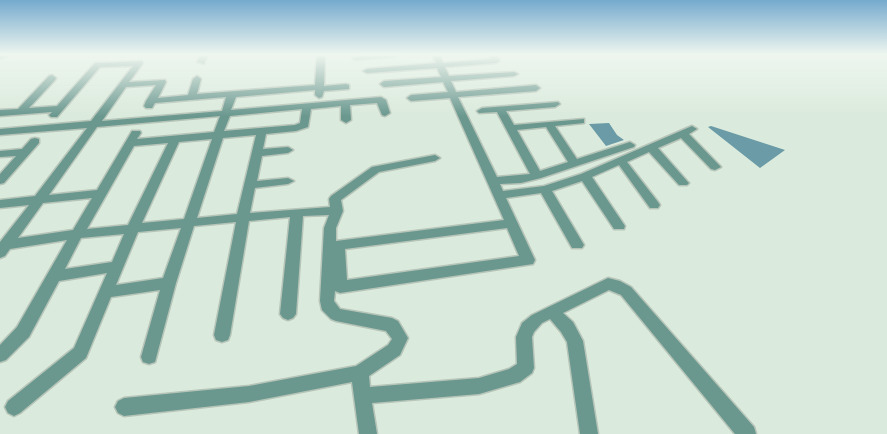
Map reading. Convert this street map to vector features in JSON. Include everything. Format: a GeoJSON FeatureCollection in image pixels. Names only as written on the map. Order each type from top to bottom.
{"type":"FeatureCollection","features":[{"type":"Feature","properties":{"kind":"street"},"geometry":{"type":"LineString","coordinates":[[0,113],[21,111],[58,112],[90,75]]}},
{"type":"Feature","properties":{"kind":"street"},"geometry":{"type":"LineString","coordinates":[[3,249],[130,75]]}},
{"type":"Feature","properties":{"kind":"street"},"geometry":{"type":"LineString","coordinates":[[319,105],[320,75]]}},
{"type":"Feature","properties":{"kind":"street"},"geometry":{"type":"LineString","coordinates":[[444,75],[528,260],[340,287],[338,245],[511,223]]}},
{"type":"Feature","properties":{"kind":"street"},"geometry":{"type":"LineString","coordinates":[[384,84],[497,75]]}},
{"type":"Feature","properties":{"kind":"street"},"geometry":{"type":"LineString","coordinates":[[21,111],[52,78]]}},
{"type":"Feature","properties":{"kind":"street"},"geometry":{"type":"LineString","coordinates":[[192,98],[197,79]]}},
{"type":"Feature","properties":{"kind":"street"},"geometry":{"type":"LineString","coordinates":[[244,93],[248,81]]}},
{"type":"Feature","properties":{"kind":"street"},"geometry":{"type":"LineString","coordinates":[[123,85],[162,82],[150,104],[232,94],[346,87]]}},
{"type":"Feature","properties":{"kind":"street"},"geometry":{"type":"LineString","coordinates":[[411,98],[536,88]]}},
{"type":"Feature","properties":{"kind":"street"},"geometry":{"type":"LineString","coordinates":[[149,357],[189,222],[232,94]]}},
{"type":"Feature","properties":{"kind":"street"},"geometry":{"type":"LineString","coordinates":[[0,132],[382,100],[385,113]]}},
{"type":"Feature","properties":{"kind":"street"},"geometry":{"type":"LineString","coordinates":[[344,103],[346,120]]}},
{"type":"Feature","properties":{"kind":"street"},"geometry":{"type":"LineString","coordinates":[[482,111],[555,104]]}},
{"type":"Feature","properties":{"kind":"street"},"geometry":{"type":"LineString","coordinates":[[0,355],[16,342],[133,138],[175,139],[305,125],[307,106]]}},
{"type":"Feature","properties":{"kind":"street"},"geometry":{"type":"LineString","coordinates":[[500,109],[537,176]]}},
{"type":"Feature","properties":{"kind":"street"},"geometry":{"type":"LineString","coordinates":[[510,128],[580,121]]}},
{"type":"Feature","properties":{"kind":"street"},"geometry":{"type":"LineString","coordinates":[[549,124],[576,164]]}},
{"type":"Feature","properties":{"kind":"street"},"geometry":{"type":"LineString","coordinates":[[222,335],[243,217],[262,131]]}},
{"type":"Feature","properties":{"kind":"street"},"geometry":{"type":"LineString","coordinates":[[499,195],[545,189],[585,176],[687,131],[715,167]]}},
{"type":"Feature","properties":{"kind":"street"},"geometry":{"type":"LineString","coordinates":[[14,407],[80,354],[133,228],[175,139]]}},
{"type":"Feature","properties":{"kind":"street"},"geometry":{"type":"LineString","coordinates":[[0,181],[35,141]]}},
{"type":"Feature","properties":{"kind":"street"},"geometry":{"type":"LineString","coordinates":[[493,181],[521,180],[537,176],[630,146]]}},
{"type":"Feature","properties":{"kind":"street"},"geometry":{"type":"LineString","coordinates":[[652,148],[683,183]]}},
{"type":"Feature","properties":{"kind":"street"},"geometry":{"type":"LineString","coordinates":[[257,152],[288,150]]}},
{"type":"Feature","properties":{"kind":"street"},"geometry":{"type":"LineString","coordinates":[[0,154],[26,152]]}},
{"type":"Feature","properties":{"kind":"street"},"geometry":{"type":"LineString","coordinates":[[124,407],[249,394],[360,373],[394,350],[400,338],[392,326],[386,323],[336,315],[330,310],[327,301],[330,228],[337,211],[336,199],[376,169],[435,158]]}},
{"type":"Feature","properties":{"kind":"street"},"geometry":{"type":"LineString","coordinates":[[621,161],[654,205]]}},
{"type":"Feature","properties":{"kind":"street"},"geometry":{"type":"LineString","coordinates":[[585,176],[619,226]]}},
{"type":"Feature","properties":{"kind":"street"},"geometry":{"type":"LineString","coordinates":[[250,185],[288,181]]}},
{"type":"Feature","properties":{"kind":"street"},"geometry":{"type":"LineString","coordinates":[[545,189],[577,244]]}},
{"type":"Feature","properties":{"kind":"street"},"geometry":{"type":"LineString","coordinates":[[0,204],[100,193]]}},
{"type":"Feature","properties":{"kind":"street"},"geometry":{"type":"LineString","coordinates":[[3,249],[77,234],[297,212],[337,211]]}},
{"type":"Feature","properties":{"kind":"street"},"geometry":{"type":"LineString","coordinates":[[288,314],[297,212]]}},
{"type":"Feature","properties":{"kind":"street"},"geometry":{"type":"LineString","coordinates":[[54,276],[118,266]]}},
{"type":"Feature","properties":{"kind":"street"},"geometry":{"type":"LineString","coordinates":[[106,292],[170,283]]}},
{"type":"Feature","properties":{"kind":"street"},"geometry":{"type":"LineString","coordinates":[[362,396],[479,386],[514,376],[526,368],[524,337],[528,328],[537,319],[608,284],[621,287],[747,434]]}},
{"type":"Feature","properties":{"kind":"street"},"geometry":{"type":"LineString","coordinates":[[552,311],[567,326],[575,341],[589,434]]}},
{"type":"Feature","properties":{"kind":"street"},"geometry":{"type":"LineString","coordinates":[[360,373],[368,434]]}},
{"type":"Feature","properties":{"kind":"water"},"geometry":{"type":"Polygon","coordinates":[[[609,123],[617,135],[624,140],[606,146],[589,124],[609,123]]]}},
{"type":"Feature","properties":{"kind":"water"},"geometry":{"type":"Polygon","coordinates":[[[711,126],[785,150],[760,168],[708,127],[711,126]]]}}]}
